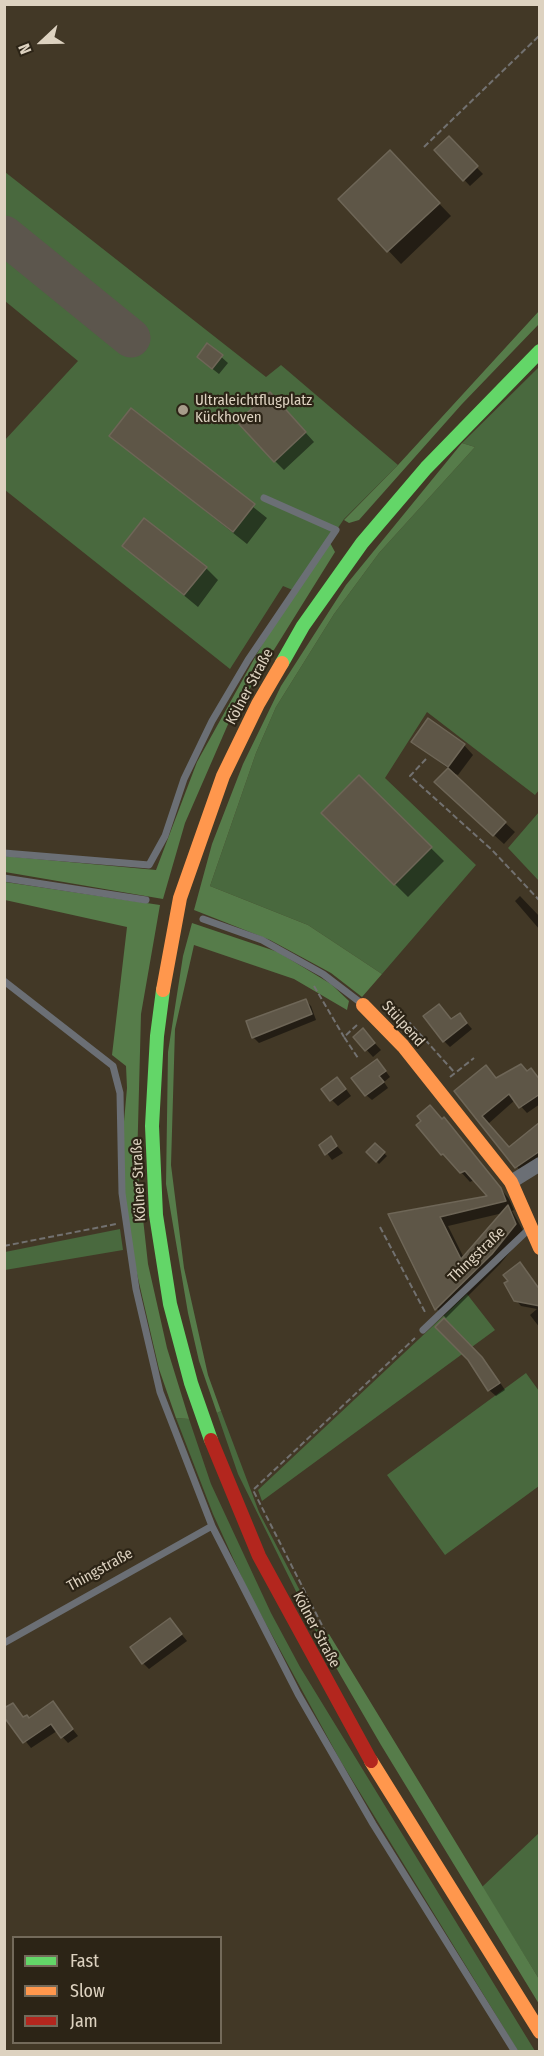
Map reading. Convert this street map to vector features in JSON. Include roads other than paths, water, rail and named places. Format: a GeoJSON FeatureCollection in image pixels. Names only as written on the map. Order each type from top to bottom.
{"type":"FeatureCollection","features":[{"type":"Feature","properties":{"kind":"main road","name":"Kölner Straße"},"geometry":{"type":"LineString","coordinates":[[540,351],[426,468],[362,543],[303,626],[258,704],[224,776],[180,898],[169,948],[159,1014],[152,1126],[156,1215],[170,1304],[191,1383],[227,1484],[278,1593],[349,1724],[540,2032]]}},
{"type":"Feature","properties":{"kind":"main road","name":"Stülpend"},"geometry":{"type":"LineString","coordinates":[[367,1009],[393,1036],[511,1182]]}},
{"type":"Feature","properties":{"kind":"main road","name":"Thingstraße"},"geometry":{"type":"LineString","coordinates":[[511,1182],[529,1229],[540,1248]]}},
{"type":"Feature","properties":{"kind":"street"},"geometry":{"type":"LineString","coordinates":[[511,1182],[540,1164]]}},
{"type":"Feature","properties":{"kind":"lane"},"geometry":{"type":"LineString","coordinates":[[4,853],[149,865],[165,836],[184,779],[212,721],[248,660],[336,530],[264,498]]}},
{"type":"Feature","properties":{"kind":"lane"},"geometry":{"type":"LineString","coordinates":[[4,878],[146,900]]}},
{"type":"Feature","properties":{"kind":"lane","name":"Stülpend"},"geometry":{"type":"LineString","coordinates":[[203,919],[262,940],[323,974],[367,1009]]}},
{"type":"Feature","properties":{"kind":"lane"},"geometry":{"type":"LineString","coordinates":[[4,981],[113,1066],[120,1093],[122,1193],[136,1289],[160,1392],[212,1526],[315,1724],[373,1824],[515,2052]]}},
{"type":"Feature","properties":{"kind":"lane","name":"Thingstraße"},"geometry":{"type":"LineString","coordinates":[[423,1330],[529,1229]]}},
{"type":"Feature","properties":{"kind":"lane","name":"Thingstraße"},"geometry":{"type":"LineString","coordinates":[[4,1643],[212,1526]]}},
{"type":"Feature","properties":{"kind":"place","name":"Ultraleichtflugplatz Kückhoven"},"geometry":{"type":"Point","coordinates":[183,410]}}]}
